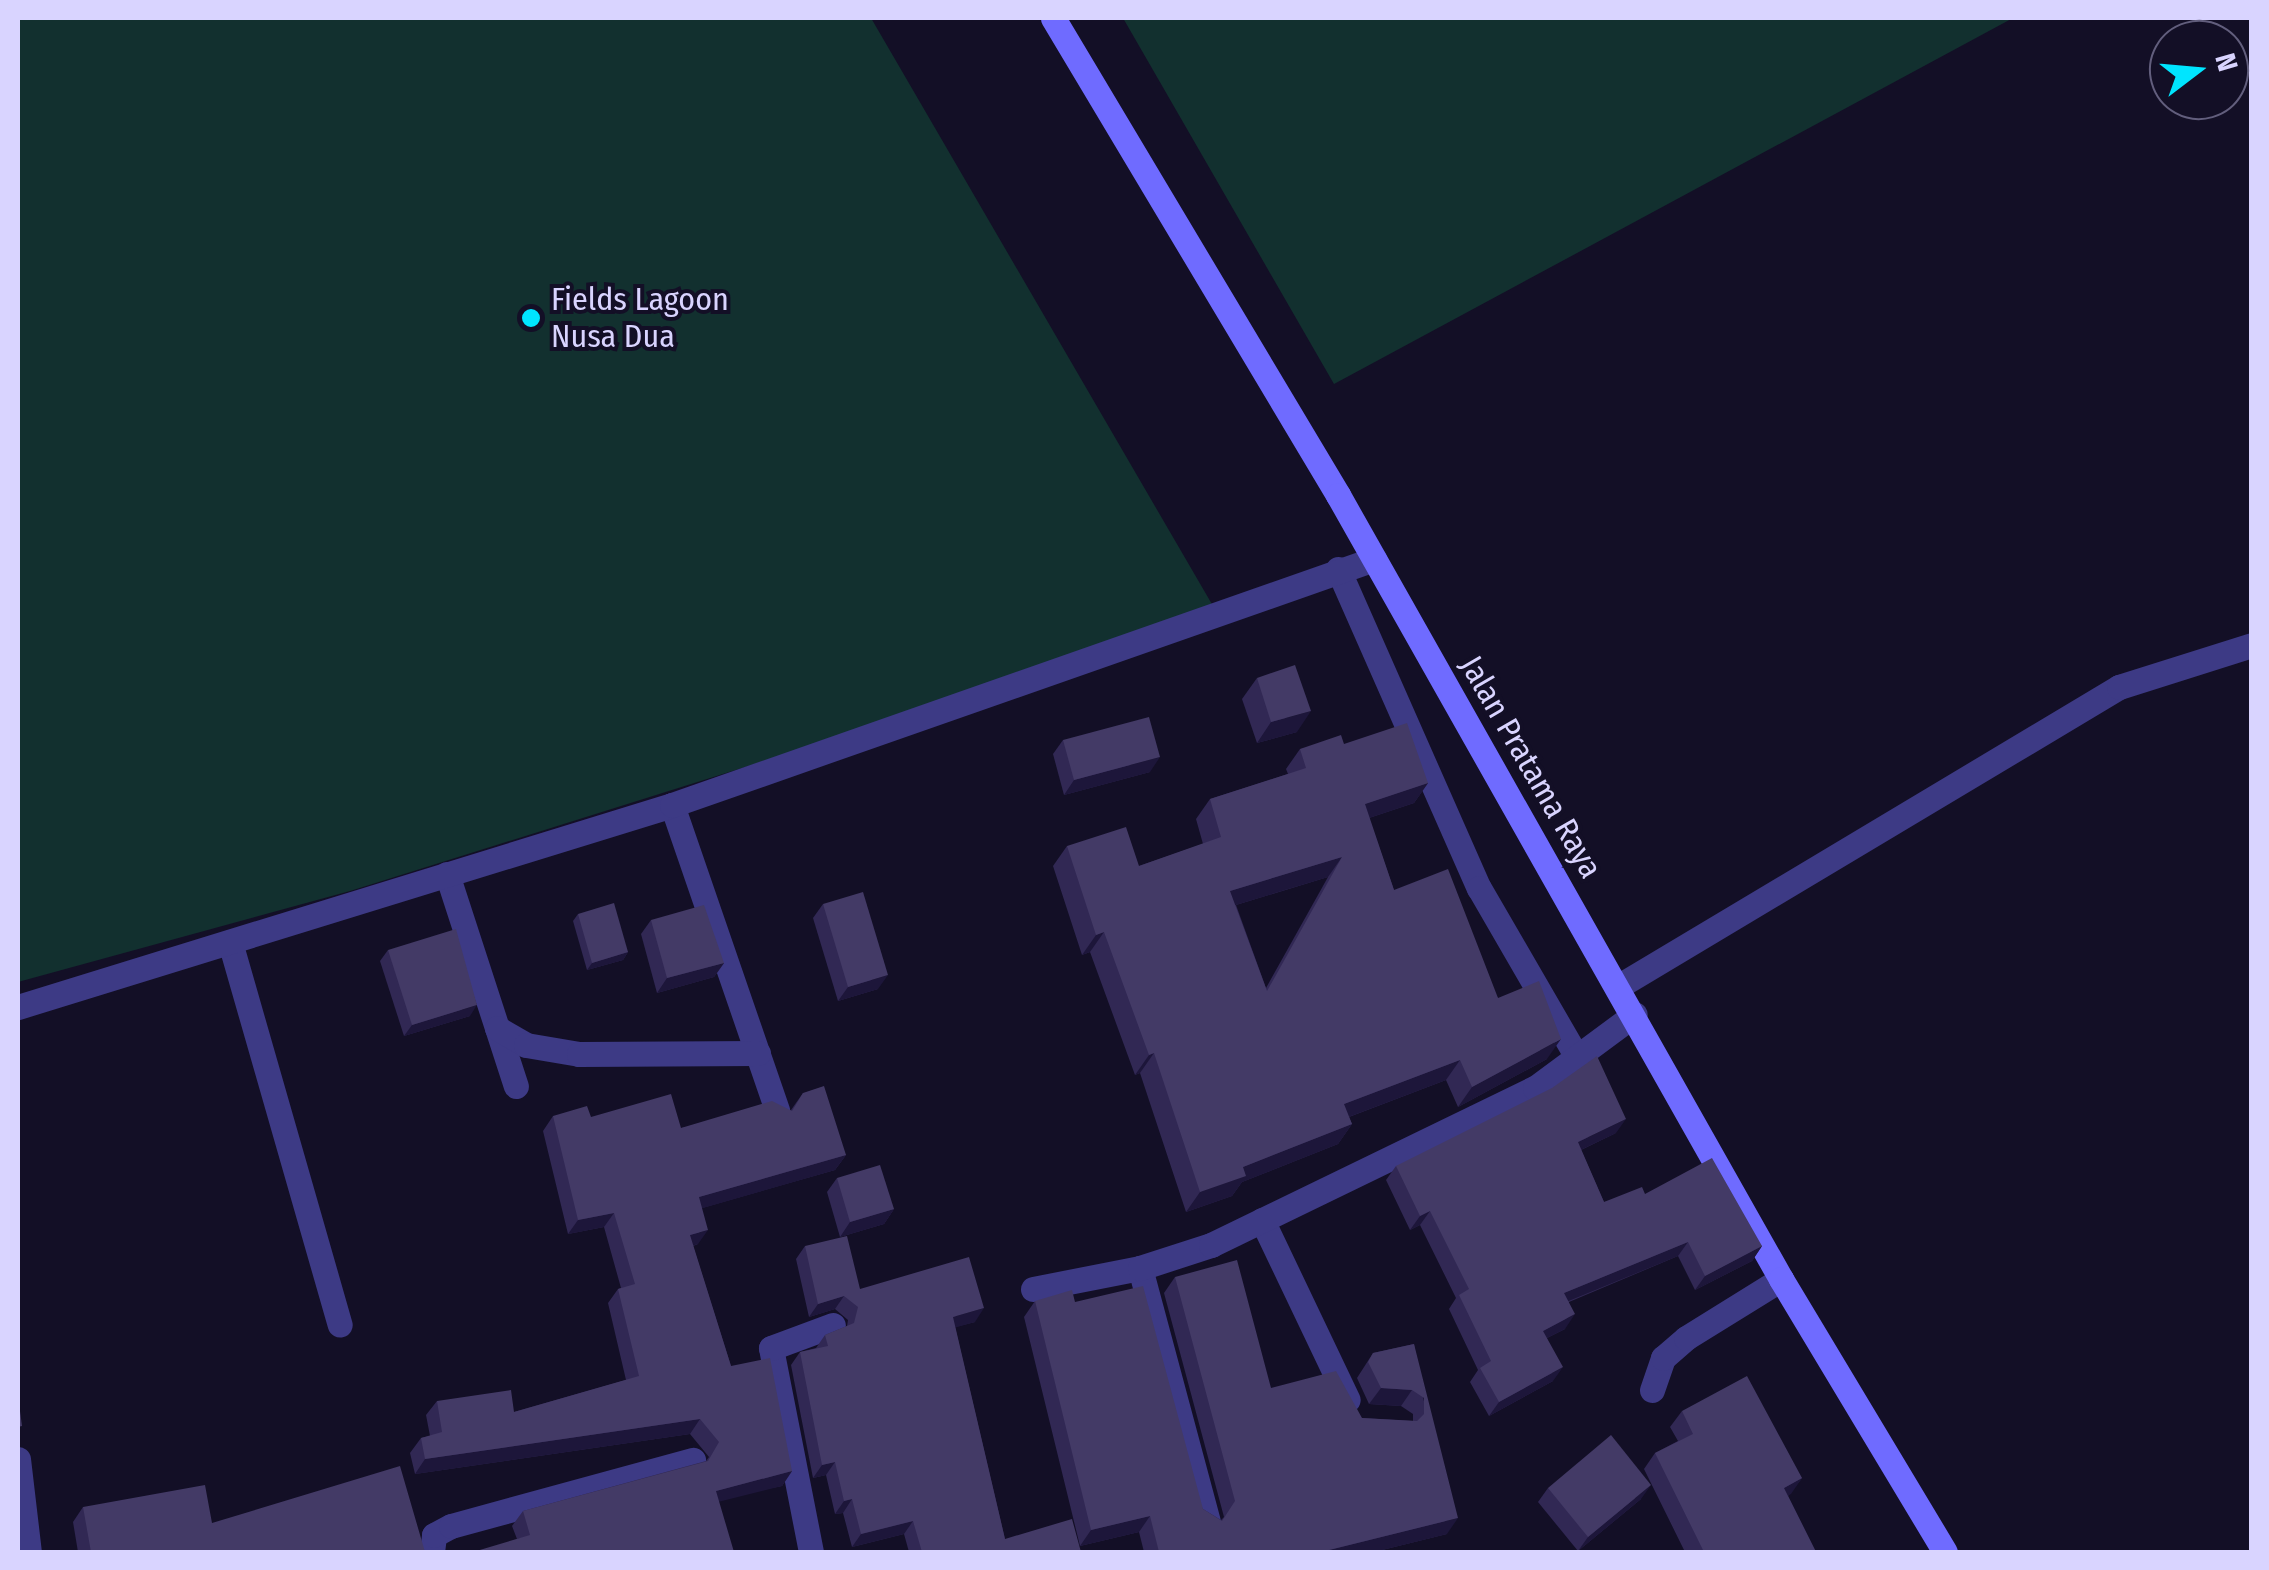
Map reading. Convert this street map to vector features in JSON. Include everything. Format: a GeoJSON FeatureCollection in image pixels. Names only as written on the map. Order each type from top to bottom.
{"type":"FeatureCollection","features":[{"type":"Feature","properties":{"kind":"main road","name":"Jalan Pratama Raya"},"geometry":{"type":"LineString","coordinates":[[1053,18],[1374,559],[1635,1014],[1781,1279],[1945,1552]]}},
{"type":"Feature","properties":{"kind":"street"},"geometry":{"type":"LineString","coordinates":[[18,1007],[672,805],[1374,559]]}},
{"type":"Feature","properties":{"kind":"street"},"geometry":{"type":"LineString","coordinates":[[1338,569],[1479,888],[1577,1057]]}},
{"type":"Feature","properties":{"kind":"street"},"geometry":{"type":"LineString","coordinates":[[1619,986],[2119,687],[2252,646]]}},
{"type":"Feature","properties":{"kind":"street"},"geometry":{"type":"LineString","coordinates":[[672,805],[776,1110]]}},
{"type":"Feature","properties":{"kind":"street"},"geometry":{"type":"LineString","coordinates":[[447,874],[516,1086]]}},
{"type":"Feature","properties":{"kind":"street"},"geometry":{"type":"LineString","coordinates":[[230,942],[340,1325]]}},
{"type":"Feature","properties":{"kind":"street"},"geometry":{"type":"LineString","coordinates":[[1033,1289],[1140,1268],[1262,1220],[1535,1088],[1635,1014]]}},
{"type":"Feature","properties":{"kind":"street"},"geometry":{"type":"LineString","coordinates":[[497,1028],[526,1045],[579,1054],[758,1053]]}},
{"type":"Feature","properties":{"kind":"street"},"geometry":{"type":"LineString","coordinates":[[1262,1220],[1327,1364],[1359,1420],[1372,1420]]}},
{"type":"Feature","properties":{"kind":"street"},"geometry":{"type":"LineString","coordinates":[[1140,1268],[1208,1521]]}},
{"type":"Feature","properties":{"kind":"street"},"geometry":{"type":"LineString","coordinates":[[1652,1390],[1663,1358],[1686,1338],[1781,1279]]}},
{"type":"Feature","properties":{"kind":"street"},"geometry":{"type":"LineString","coordinates":[[811,1552],[770,1348],[833,1325]]}},
{"type":"Feature","properties":{"kind":"street"},"geometry":{"type":"LineString","coordinates":[[18,1459],[29,1552]]}},
{"type":"Feature","properties":{"kind":"street"},"geometry":{"type":"LineString","coordinates":[[432,1552],[434,1535],[452,1526],[693,1460]]}},
{"type":"Feature","properties":{"kind":"green space","name":"Fields Lagoon Nusa Dua"},"geometry":{"type":"Polygon","coordinates":[[[18,18],[871,18],[1220,618],[350,891],[18,982],[18,18]]]}},
{"type":"Feature","properties":{"kind":"green space"},"geometry":{"type":"Polygon","coordinates":[[[1123,18],[2013,18],[1334,384],[1123,18]]]}},
{"type":"Feature","properties":{"kind":"building"},"geometry":{"type":"Polygon","coordinates":[[[1295,665],[1311,711],[1271,722],[1257,678],[1295,665]]]}},
{"type":"Feature","properties":{"kind":"building"},"geometry":{"type":"Polygon","coordinates":[[[1149,717],[1160,757],[1074,780],[1063,740],[1149,717]]]}},
{"type":"Feature","properties":{"kind":"building"},"geometry":{"type":"Polygon","coordinates":[[[1407,723],[1428,783],[1365,804],[1394,890],[1448,869],[1498,998],[1539,981],[1561,1039],[1472,1087],[1460,1060],[1344,1104],[1352,1124],[1243,1167],[1246,1176],[1200,1192],[1154,1053],[1149,1055],[1104,932],[1096,935],[1067,846],[1126,827],[1139,866],[1221,837],[1210,799],[1306,768],[1300,749],[1341,735],[1344,744],[1407,723]],[[1342,857],[1230,891],[1267,991],[1342,857]]]}},
{"type":"Feature","properties":{"kind":"building"},"geometry":{"type":"Polygon","coordinates":[[[863,892],[888,975],[848,987],[823,904],[863,892]]]}},
{"type":"Feature","properties":{"kind":"building"},"geometry":{"type":"Polygon","coordinates":[[[614,903],[628,952],[592,963],[578,914],[614,903]]]}},
{"type":"Feature","properties":{"kind":"building"},"geometry":{"type":"Polygon","coordinates":[[[704,905],[724,963],[667,978],[651,920],[704,905]]]}},
{"type":"Feature","properties":{"kind":"building"},"geometry":{"type":"Polygon","coordinates":[[[456,929],[477,1005],[412,1025],[388,950],[456,929]]]}},
{"type":"Feature","properties":{"kind":"building"},"geometry":{"type":"Polygon","coordinates":[[[1597,1056],[1626,1119],[1578,1142],[1604,1202],[1642,1187],[1645,1194],[1712,1158],[1762,1246],[1705,1276],[1688,1242],[1564,1293],[1575,1314],[1543,1331],[1563,1367],[1499,1402],[1480,1368],[1491,1361],[1459,1295],[1469,1289],[1430,1211],[1420,1216],[1396,1166],[1552,1088],[1597,1056]]]}},
{"type":"Feature","properties":{"kind":"building"},"geometry":{"type":"Polygon","coordinates":[[[824,1086],[846,1155],[699,1197],[708,1230],[690,1235],[731,1366],[770,1358],[792,1471],[716,1491],[734,1552],[473,1552],[530,1535],[523,1511],[708,1461],[719,1442],[700,1419],[425,1459],[421,1438],[442,1432],[437,1401],[511,1390],[514,1412],[639,1376],[618,1289],[635,1284],[614,1213],[578,1220],[553,1116],[587,1106],[591,1117],[671,1094],[681,1128],[772,1101],[792,1111],[803,1093],[824,1086]]]}},
{"type":"Feature","properties":{"kind":"building"},"geometry":{"type":"Polygon","coordinates":[[[880,1165],[894,1209],[850,1222],[837,1178],[880,1165]]]}},
{"type":"Feature","properties":{"kind":"building"},"geometry":{"type":"Polygon","coordinates":[[[847,1236],[860,1289],[969,1257],[984,1308],[953,1317],[1005,1539],[1072,1519],[1081,1552],[922,1552],[913,1521],[861,1534],[852,1499],[844,1501],[835,1462],[822,1465],[800,1352],[828,1346],[825,1335],[854,1323],[858,1307],[844,1296],[818,1304],[805,1246],[847,1236]]]}},
{"type":"Feature","properties":{"kind":"building"},"geometry":{"type":"Polygon","coordinates":[[[1237,1260],[1271,1388],[1336,1371],[1362,1418],[1417,1421],[1424,1414],[1424,1398],[1412,1390],[1381,1388],[1368,1362],[1373,1353],[1414,1344],[1458,1518],[1321,1552],[1159,1552],[1150,1516],[1091,1530],[1035,1301],[1072,1290],[1075,1302],[1143,1286],[1203,1509],[1222,1521],[1235,1501],[1175,1277],[1237,1260]]]}},
{"type":"Feature","properties":{"kind":"building"},"geometry":{"type":"Polygon","coordinates":[[[1747,1376],[1802,1478],[1784,1488],[1816,1552],[1691,1552],[1703,1550],[1655,1453],[1693,1434],[1682,1411],[1747,1376]]]}},
{"type":"Feature","properties":{"kind":"building"},"geometry":{"type":"Polygon","coordinates":[[[1611,1435],[1651,1485],[1588,1537],[1548,1488],[1611,1435]]]}},
{"type":"Feature","properties":{"kind":"building"},"geometry":{"type":"Polygon","coordinates":[[[400,1466],[425,1552],[91,1552],[83,1507],[205,1485],[212,1523],[400,1466]]]}},
{"type":"Feature","properties":{"kind":"place","name":"Fields Lagoon Nusa Dua"},"geometry":{"type":"Point","coordinates":[531,318]}}]}
